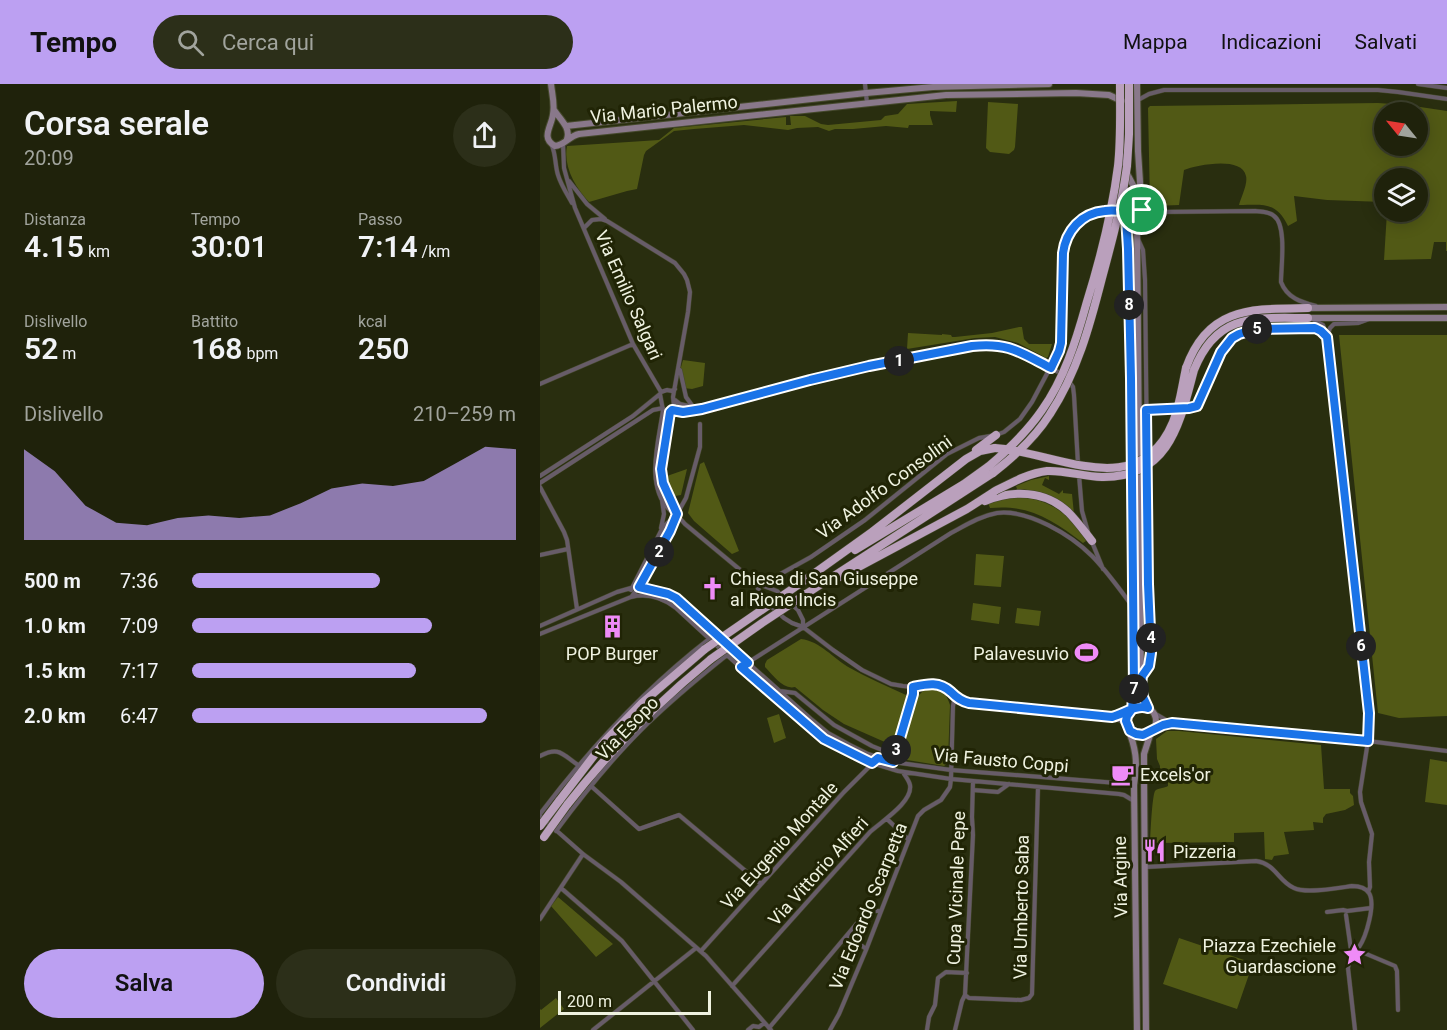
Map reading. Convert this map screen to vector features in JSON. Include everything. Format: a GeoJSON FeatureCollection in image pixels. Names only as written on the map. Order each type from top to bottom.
{"type":"FeatureCollection","features":[{"type":"Feature","properties":{"kind":"highway"},"geometry":{"type":"LineString","coordinates":[[540,843],[592,773],[678,686],[762,622],[991,470],[1024,435],[1055,390],[1068,361],[1106,234],[1118,165],[1121,84]]}},
{"type":"Feature","properties":{"kind":"highway"},"geometry":{"type":"LineString","coordinates":[[798,585],[964,484],[1013,457],[1049,416],[1063,393],[1077,362],[1097,298],[1122,200],[1129,134],[1129,84]]}},
{"type":"Feature","properties":{"kind":"highway"},"geometry":{"type":"LineString","coordinates":[[967,509],[995,490],[1033,474],[1046,471],[1104,477],[1121,476],[1143,468],[1164,450],[1173,438],[1181,420],[1192,352],[1202,337],[1215,325],[1240,313],[1259,309],[1308,308]]}},
{"type":"Feature","properties":{"kind":"highway"},"geometry":{"type":"LineString","coordinates":[[966,459],[980,451],[995,448],[1092,468],[1109,469],[1135,463],[1157,447],[1169,430],[1190,369],[1218,334],[1232,325],[1256,318],[1308,318]]}},
{"type":"Feature","properties":{"kind":"highway"},"geometry":{"type":"LineString","coordinates":[[540,826],[606,740],[642,703],[705,649],[873,532],[996,435]]}},
{"type":"Feature","properties":{"kind":"highway"},"geometry":{"type":"LineString","coordinates":[[816,587],[844,575],[967,509],[1011,493],[1026,493],[1052,501],[1066,510],[1092,541]]}},
{"type":"Feature","properties":{"kind":"street"},"geometry":{"type":"LineString","coordinates":[[551,84],[553,118],[545,127],[544,135],[546,142],[557,146],[565,142],[569,132],[554,109]]}},
{"type":"Feature","properties":{"kind":"street"},"geometry":{"type":"LineString","coordinates":[[865,84],[867,103]]}},
{"type":"Feature","properties":{"kind":"street","name":"Via Mario Palermo"},"geometry":{"type":"LineString","coordinates":[[564,124],[933,86],[1049,84]]}},
{"type":"Feature","properties":{"kind":"street"},"geometry":{"type":"LineString","coordinates":[[1121,84],[1121,157],[1134,191],[1126,211],[1131,378],[1134,688],[1132,709],[1127,716],[1127,726]]}},
{"type":"Feature","properties":{"kind":"street"},"geometry":{"type":"LineString","coordinates":[[1137,84],[1141,192],[1141,216],[1137,220],[1141,686],[1148,708],[1172,723]]}},
{"type":"Feature","properties":{"kind":"street"},"geometry":{"type":"LineString","coordinates":[[1418,84],[1447,88]]}},
{"type":"Feature","properties":{"kind":"street"},"geometry":{"type":"LineString","coordinates":[[1137,100],[1164,90],[1378,90],[1447,99]]}},
{"type":"Feature","properties":{"kind":"street","name":"Via Mario Palermo"},"geometry":{"type":"LineString","coordinates":[[565,142],[572,135],[579,134],[946,95],[1076,93],[1109,95],[1122,102]]}},
{"type":"Feature","properties":{"kind":"street"},"geometry":{"type":"LineString","coordinates":[[545,127],[556,122],[564,124]]}},
{"type":"Feature","properties":{"kind":"street","name":"Via Emilio Salgari"},"geometry":{"type":"LineString","coordinates":[[546,142],[554,152],[562,187],[575,208],[633,344],[661,393],[663,409]]}},
{"type":"Feature","properties":{"kind":"street","name":"Via Emilio Salgari"},"geometry":{"type":"LineString","coordinates":[[565,142],[563,161],[575,208]]}},
{"type":"Feature","properties":{"kind":"street"},"geometry":{"type":"LineString","coordinates":[[567,178],[587,204],[608,221],[675,262],[689,286],[690,300],[661,469],[663,483],[677,514],[756,583],[777,591],[791,603],[801,614],[803,627]]}},
{"type":"Feature","properties":{"kind":"street"},"geometry":{"type":"LineString","coordinates":[[1126,211],[1134,204],[1141,209],[1157,212],[1256,211],[1274,215],[1282,231],[1281,282],[1284,290],[1291,296],[1325,308]]}},
{"type":"Feature","properties":{"kind":"street","name":"Via Adolfo Consolini"},"geometry":{"type":"LineString","coordinates":[[756,583],[775,577],[810,557],[865,520],[947,454],[979,438],[996,435],[1020,419],[1032,402],[1059,351],[1063,253],[1068,235],[1073,227],[1089,215],[1105,211],[1126,211]]}},
{"type":"Feature","properties":{"kind":"street"},"geometry":{"type":"LineString","coordinates":[[1126,211],[1132,221],[1137,220]]}},
{"type":"Feature","properties":{"kind":"street"},"geometry":{"type":"LineString","coordinates":[[584,228],[592,220],[608,221]]}},
{"type":"Feature","properties":{"kind":"street"},"geometry":{"type":"LineString","coordinates":[[1137,234],[1143,250],[1145,280],[1148,584],[1151,653],[1149,666],[1142,676]]}},
{"type":"Feature","properties":{"kind":"street"},"geometry":{"type":"LineString","coordinates":[[1308,308],[1447,307]]}},
{"type":"Feature","properties":{"kind":"street"},"geometry":{"type":"LineString","coordinates":[[1308,318],[1447,318]]}},
{"type":"Feature","properties":{"kind":"street"},"geometry":{"type":"LineString","coordinates":[[1308,318],[1321,323],[1326,329],[1369,713],[1368,741],[1360,799],[1372,834],[1368,892],[1371,908],[1358,949],[1348,964],[1355,1030]]}},
{"type":"Feature","properties":{"kind":"street"},"geometry":{"type":"LineString","coordinates":[[1327,337],[1334,324],[1358,323],[1370,319]]}},
{"type":"Feature","properties":{"kind":"street"},"geometry":{"type":"LineString","coordinates":[[1146,410],[1197,406],[1221,352],[1232,338],[1239,334],[1255,329],[1313,328],[1321,331],[1327,337]]}},
{"type":"Feature","properties":{"kind":"street"},"geometry":{"type":"LineString","coordinates":[[540,384],[633,344]]}},
{"type":"Feature","properties":{"kind":"street"},"geometry":{"type":"LineString","coordinates":[[577,609],[564,532],[540,485],[653,410],[683,412],[702,409],[869,366],[978,346],[1003,346],[1026,355],[1067,378],[1074,390],[1080,501],[1084,521],[1103,569]]}},
{"type":"Feature","properties":{"kind":"street"},"geometry":{"type":"LineString","coordinates":[[679,367],[686,397],[694,408]]}},
{"type":"Feature","properties":{"kind":"street"},"geometry":{"type":"LineString","coordinates":[[540,476],[633,416],[661,393],[667,390],[672,391],[675,388]]}},
{"type":"Feature","properties":{"kind":"street"},"geometry":{"type":"LineString","coordinates":[[669,391],[680,404],[702,409]]}},
{"type":"Feature","properties":{"kind":"street"},"geometry":{"type":"LineString","coordinates":[[660,532],[664,514],[654,471],[663,409]]}},
{"type":"Feature","properties":{"kind":"street"},"geometry":{"type":"LineString","coordinates":[[540,634],[632,597],[686,498],[700,447],[700,424]]}},
{"type":"Feature","properties":{"kind":"street"},"geometry":{"type":"LineString","coordinates":[[662,499],[671,511],[677,514]]}},
{"type":"Feature","properties":{"kind":"street"},"geometry":{"type":"LineString","coordinates":[[741,667],[951,533],[981,517],[999,513],[1017,513],[1039,521],[1082,548],[1103,569],[1132,607]]}},
{"type":"Feature","properties":{"kind":"street"},"geometry":{"type":"LineString","coordinates":[[632,597],[631,588],[660,532],[666,523],[677,514]]}},
{"type":"Feature","properties":{"kind":"street"},"geometry":{"type":"LineString","coordinates":[[540,555],[568,549]]}},
{"type":"Feature","properties":{"kind":"street"},"geometry":{"type":"LineString","coordinates":[[756,583],[765,601],[792,623],[803,627],[862,670],[891,684],[913,687],[932,683],[939,685],[945,687],[963,702],[1112,717],[1139,735],[1172,723],[1368,741],[1447,751]]}},
{"type":"Feature","properties":{"kind":"street"},"geometry":{"type":"LineString","coordinates":[[540,626],[617,592],[639,587]]}},
{"type":"Feature","properties":{"kind":"street","name":"Via Fausto Coppi"},"geometry":{"type":"LineString","coordinates":[[639,587],[676,598],[828,733],[878,758],[951,770],[1134,786]]}},
{"type":"Feature","properties":{"kind":"street","name":"Via Fausto Coppi"},"geometry":{"type":"LineString","coordinates":[[632,597],[646,596],[668,602],[824,739],[872,763],[892,769],[951,779],[1119,794],[1134,801]]}},
{"type":"Feature","properties":{"kind":"street","name":"Via Esopo"},"geometry":{"type":"LineString","coordinates":[[540,815],[578,765],[623,715],[671,670],[709,639]]}},
{"type":"Feature","properties":{"kind":"street","name":"Via Esopo"},"geometry":{"type":"LineString","coordinates":[[556,831],[591,786],[639,731],[686,688],[727,655]]}},
{"type":"Feature","properties":{"kind":"street"},"geometry":{"type":"LineString","coordinates":[[892,769],[913,687]]}},
{"type":"Feature","properties":{"kind":"street","name":"Via Fausto Coppi"},"geometry":{"type":"LineString","coordinates":[[780,691],[795,693],[834,725],[872,746],[896,752]]}},
{"type":"Feature","properties":{"kind":"street"},"geometry":{"type":"LineString","coordinates":[[951,779],[955,696]]}},
{"type":"Feature","properties":{"kind":"street"},"geometry":{"type":"LineString","coordinates":[[1112,717],[1140,706],[1148,708]]}},
{"type":"Feature","properties":{"kind":"street"},"geometry":{"type":"LineString","coordinates":[[1152,731],[1156,721],[1154,713]]}},
{"type":"Feature","properties":{"kind":"street","name":"Via Argine"},"geometry":{"type":"LineString","coordinates":[[1127,726],[1136,753],[1134,801],[1137,1030]]}},
{"type":"Feature","properties":{"kind":"street","name":"Via Argine"},"geometry":{"type":"LineString","coordinates":[[1146,1030],[1144,754],[1152,731]]}},
{"type":"Feature","properties":{"kind":"street"},"geometry":{"type":"LineString","coordinates":[[540,756],[550,751],[557,752],[578,765]]}},
{"type":"Feature","properties":{"kind":"street","name":"Via Eugenio Montale"},"geometry":{"type":"LineString","coordinates":[[701,951],[844,792],[878,758]]}},
{"type":"Feature","properties":{"kind":"street","name":"Via Vittorio Alfieri"},"geometry":{"type":"LineString","coordinates":[[732,986],[870,832],[902,804],[909,791],[909,784],[902,771]]}},
{"type":"Feature","properties":{"kind":"street","name":"Via Edoardo Scarpetta"},"geometry":{"type":"LineString","coordinates":[[830,1030],[840,1014],[919,814],[941,801],[948,791],[951,779]]}},
{"type":"Feature","properties":{"kind":"street","name":"Cupa Vicinale Pepe"},"geometry":{"type":"LineString","coordinates":[[955,1030],[965,995],[967,973],[973,781]]}},
{"type":"Feature","properties":{"kind":"street","name":"Via Fausto Coppi"},"geometry":{"type":"LineString","coordinates":[[973,790],[998,792],[1009,784]]}},
{"type":"Feature","properties":{"kind":"street"},"geometry":{"type":"LineString","coordinates":[[591,786],[639,829],[679,815],[761,884]]}},
{"type":"Feature","properties":{"kind":"street","name":"Via Umberto Saba"},"geometry":{"type":"LineString","coordinates":[[965,995],[969,998],[1021,1000],[1029,999],[1032,994],[1038,787]]}},
{"type":"Feature","properties":{"kind":"street"},"geometry":{"type":"LineString","coordinates":[[540,815],[583,854],[621,882],[713,962],[770,1029],[866,914],[881,911]]}},
{"type":"Feature","properties":{"kind":"street"},"geometry":{"type":"LineString","coordinates":[[887,819],[908,839]]}},
{"type":"Feature","properties":{"kind":"street"},"geometry":{"type":"LineString","coordinates":[[540,919],[583,854]]}},
{"type":"Feature","properties":{"kind":"street"},"geometry":{"type":"LineString","coordinates":[[1146,867],[1256,861],[1270,866],[1284,881],[1296,889],[1305,891],[1359,886],[1368,892]]}},
{"type":"Feature","properties":{"kind":"street"},"geometry":{"type":"LineString","coordinates":[[561,888],[614,933],[693,1030]]}},
{"type":"Feature","properties":{"kind":"street"},"geometry":{"type":"LineString","coordinates":[[1327,912],[1371,908]]}},
{"type":"Feature","properties":{"kind":"street"},"geometry":{"type":"LineString","coordinates":[[1346,915],[1352,957]]}},
{"type":"Feature","properties":{"kind":"street"},"geometry":{"type":"LineString","coordinates":[[848,935],[866,950]]}},
{"type":"Feature","properties":{"kind":"street"},"geometry":{"type":"LineString","coordinates":[[593,1030],[696,948]]}},
{"type":"Feature","properties":{"kind":"street"},"geometry":{"type":"LineString","coordinates":[[1358,949],[1395,966],[1398,1010]]}},
{"type":"Feature","properties":{"kind":"street"},"geometry":{"type":"LineString","coordinates":[[927,1030],[929,1017],[935,1005],[939,977],[949,972],[967,973]]}},
{"type":"Feature","properties":{"kind":"street"},"geometry":{"type":"LineString","coordinates":[[748,1030],[753,1026],[760,1028],[764,1023]]}},
{"type":"Feature","properties":{"kind":"green space"},"geometry":{"type":"Polygon","coordinates":[[[957,101],[956,112],[930,111],[933,125],[909,125],[908,128],[886,126],[829,131],[818,127],[788,130],[744,125],[674,131],[646,151],[637,189],[589,202],[575,183],[567,161],[567,146],[659,140],[674,128],[786,117],[786,125],[791,125],[790,116],[805,116],[828,125],[881,120],[885,116],[898,114],[907,104],[957,101]]]}},
{"type":"Feature","properties":{"kind":"green space"},"geometry":{"type":"Polygon","coordinates":[[[988,102],[1018,104],[1015,147],[1009,154],[990,152],[986,148],[988,102]]]}},
{"type":"Feature","properties":{"kind":"green space"},"geometry":{"type":"Polygon","coordinates":[[[1374,103],[1374,156],[1428,156],[1428,108],[1447,111],[1447,251],[1446,242],[1434,242],[1431,259],[1384,260],[1386,222],[1428,222],[1428,168],[1374,168],[1374,202],[1294,196],[1297,221],[1288,226],[1274,208],[1262,205],[1239,205],[1246,176],[1243,170],[1228,164],[1208,164],[1184,170],[1179,205],[1154,206],[1150,204],[1148,108],[1150,106],[1374,103]]]}},
{"type":"Feature","properties":{"kind":"green space"},"geometry":{"type":"Polygon","coordinates":[[[1022,327],[1024,339],[1029,344],[1052,344],[1048,357],[1018,343],[995,337],[907,349],[908,333],[942,334],[955,337],[1022,327]]]}},
{"type":"Feature","properties":{"kind":"green space"},"geometry":{"type":"Polygon","coordinates":[[[1339,335],[1447,335],[1447,716],[1399,718],[1378,713],[1339,335]]]}},
{"type":"Feature","properties":{"kind":"green space"},"geometry":{"type":"Polygon","coordinates":[[[683,360],[705,363],[703,386],[692,389],[684,388],[684,377],[679,374],[683,360]]]}},
{"type":"Feature","properties":{"kind":"green space"},"geometry":{"type":"Polygon","coordinates":[[[704,462],[739,551],[732,554],[688,513],[700,464],[704,462]]]}},
{"type":"Feature","properties":{"kind":"green space"},"geometry":{"type":"Polygon","coordinates":[[[687,469],[681,495],[675,496],[667,476],[687,469]]]}},
{"type":"Feature","properties":{"kind":"green space"},"geometry":{"type":"Polygon","coordinates":[[[1049,476],[1049,480],[1045,478],[1042,485],[1059,494],[1063,490],[1063,493],[1072,494],[1074,514],[1062,503],[1048,496],[1017,489],[1016,486],[1049,476]]]}},
{"type":"Feature","properties":{"kind":"green space"},"geometry":{"type":"Polygon","coordinates":[[[1018,497],[1040,501],[1058,510],[1073,523],[1086,541],[1083,543],[1040,515],[1004,507],[990,508],[988,503],[998,499],[1018,497]]]}},
{"type":"Feature","properties":{"kind":"green space"},"geometry":{"type":"Polygon","coordinates":[[[976,554],[1004,556],[1001,587],[974,585],[976,554]]]}},
{"type":"Feature","properties":{"kind":"green space"},"geometry":{"type":"Polygon","coordinates":[[[973,603],[1001,607],[999,624],[971,620],[973,603]]]}},
{"type":"Feature","properties":{"kind":"green space"},"geometry":{"type":"Polygon","coordinates":[[[1017,608],[1041,611],[1039,626],[1015,623],[1017,608]]]}},
{"type":"Feature","properties":{"kind":"green space"},"geometry":{"type":"Polygon","coordinates":[[[801,639],[814,643],[850,668],[906,695],[908,703],[895,741],[887,743],[844,724],[795,687],[783,684],[765,667],[767,660],[801,639]]]}},
{"type":"Feature","properties":{"kind":"green space"},"geometry":{"type":"Polygon","coordinates":[[[933,688],[944,694],[950,705],[948,761],[944,766],[898,757],[917,697],[923,691],[933,688]]]}},
{"type":"Feature","properties":{"kind":"green space"},"geometry":{"type":"Polygon","coordinates":[[[779,714],[786,738],[774,743],[767,718],[779,714]]]}},
{"type":"Feature","properties":{"kind":"green space"},"geometry":{"type":"Polygon","coordinates":[[[1167,731],[1321,745],[1324,789],[1350,789],[1354,805],[1345,810],[1326,814],[1323,823],[1313,822],[1314,830],[1284,832],[1289,854],[1274,856],[1272,860],[1265,859],[1264,832],[1234,833],[1234,842],[1156,843],[1156,847],[1150,847],[1155,791],[1168,786],[1168,782],[1160,773],[1156,739],[1167,731]]]}},
{"type":"Feature","properties":{"kind":"green space"},"geometry":{"type":"Polygon","coordinates":[[[1430,759],[1447,762],[1447,805],[1425,802],[1430,759]]]}},
{"type":"Feature","properties":{"kind":"green space"},"geometry":{"type":"Polygon","coordinates":[[[558,897],[613,944],[596,957],[551,906],[558,897]]]}},
{"type":"Feature","properties":{"kind":"green space"},"geometry":{"type":"Polygon","coordinates":[[[1179,938],[1253,963],[1237,1009],[1163,984],[1179,938]]]}},
{"type":"Feature","properties":{"kind":"green space"},"geometry":{"type":"Polygon","coordinates":[[[556,998],[564,1009],[540,1028],[540,1009],[556,998]]]}},
{"type":"Feature","properties":{"kind":"place","name":"Chiesa di San Giuseppe al Rione Incis"},"geometry":{"type":"Point","coordinates":[712,588]}},
{"type":"Feature","properties":{"kind":"place","name":"POP Burger"},"geometry":{"type":"Point","coordinates":[612,627]}},
{"type":"Feature","properties":{"kind":"place","name":"Palavesuvio"},"geometry":{"type":"Point","coordinates":[1087,653]}},
{"type":"Feature","properties":{"kind":"place","name":"Excels'or"},"geometry":{"type":"Point","coordinates":[1122,774]}},
{"type":"Feature","properties":{"kind":"place","name":"Pizzeria"},"geometry":{"type":"Point","coordinates":[1155,851]}},
{"type":"Feature","properties":{"kind":"place","name":"Piazza Ezechiele Guardascione"},"geometry":{"type":"Point","coordinates":[1354,955]}},
{"type":"Feature","properties":{"kind":"route"},"geometry":{"type":"LineString","coordinates":[[1142,210],[1137,220],[1132,221],[1126,217],[1131,378],[1134,688],[1132,709],[1126,721],[1127,726],[1139,735],[1172,723],[1368,741],[1369,713],[1327,337],[1315,328],[1255,329],[1239,334],[1226,344],[1221,352],[1197,406],[1146,410],[1151,660],[1142,676],[1141,686],[1148,708],[1137,707],[1132,709],[1119,715],[1112,717],[969,703],[958,699],[945,687],[932,683],[925,684],[913,687],[913,694],[893,762],[878,758],[872,763],[824,739],[808,726],[741,667],[748,663],[676,598],[639,587],[677,514],[663,483],[661,469],[672,410],[688,412],[869,366],[972,346],[1003,346],[1051,368],[1061,343],[1063,253],[1068,235],[1073,227],[1089,215],[1105,211],[1125,211],[1131,204],[1139,206],[1142,210]]}}]}
